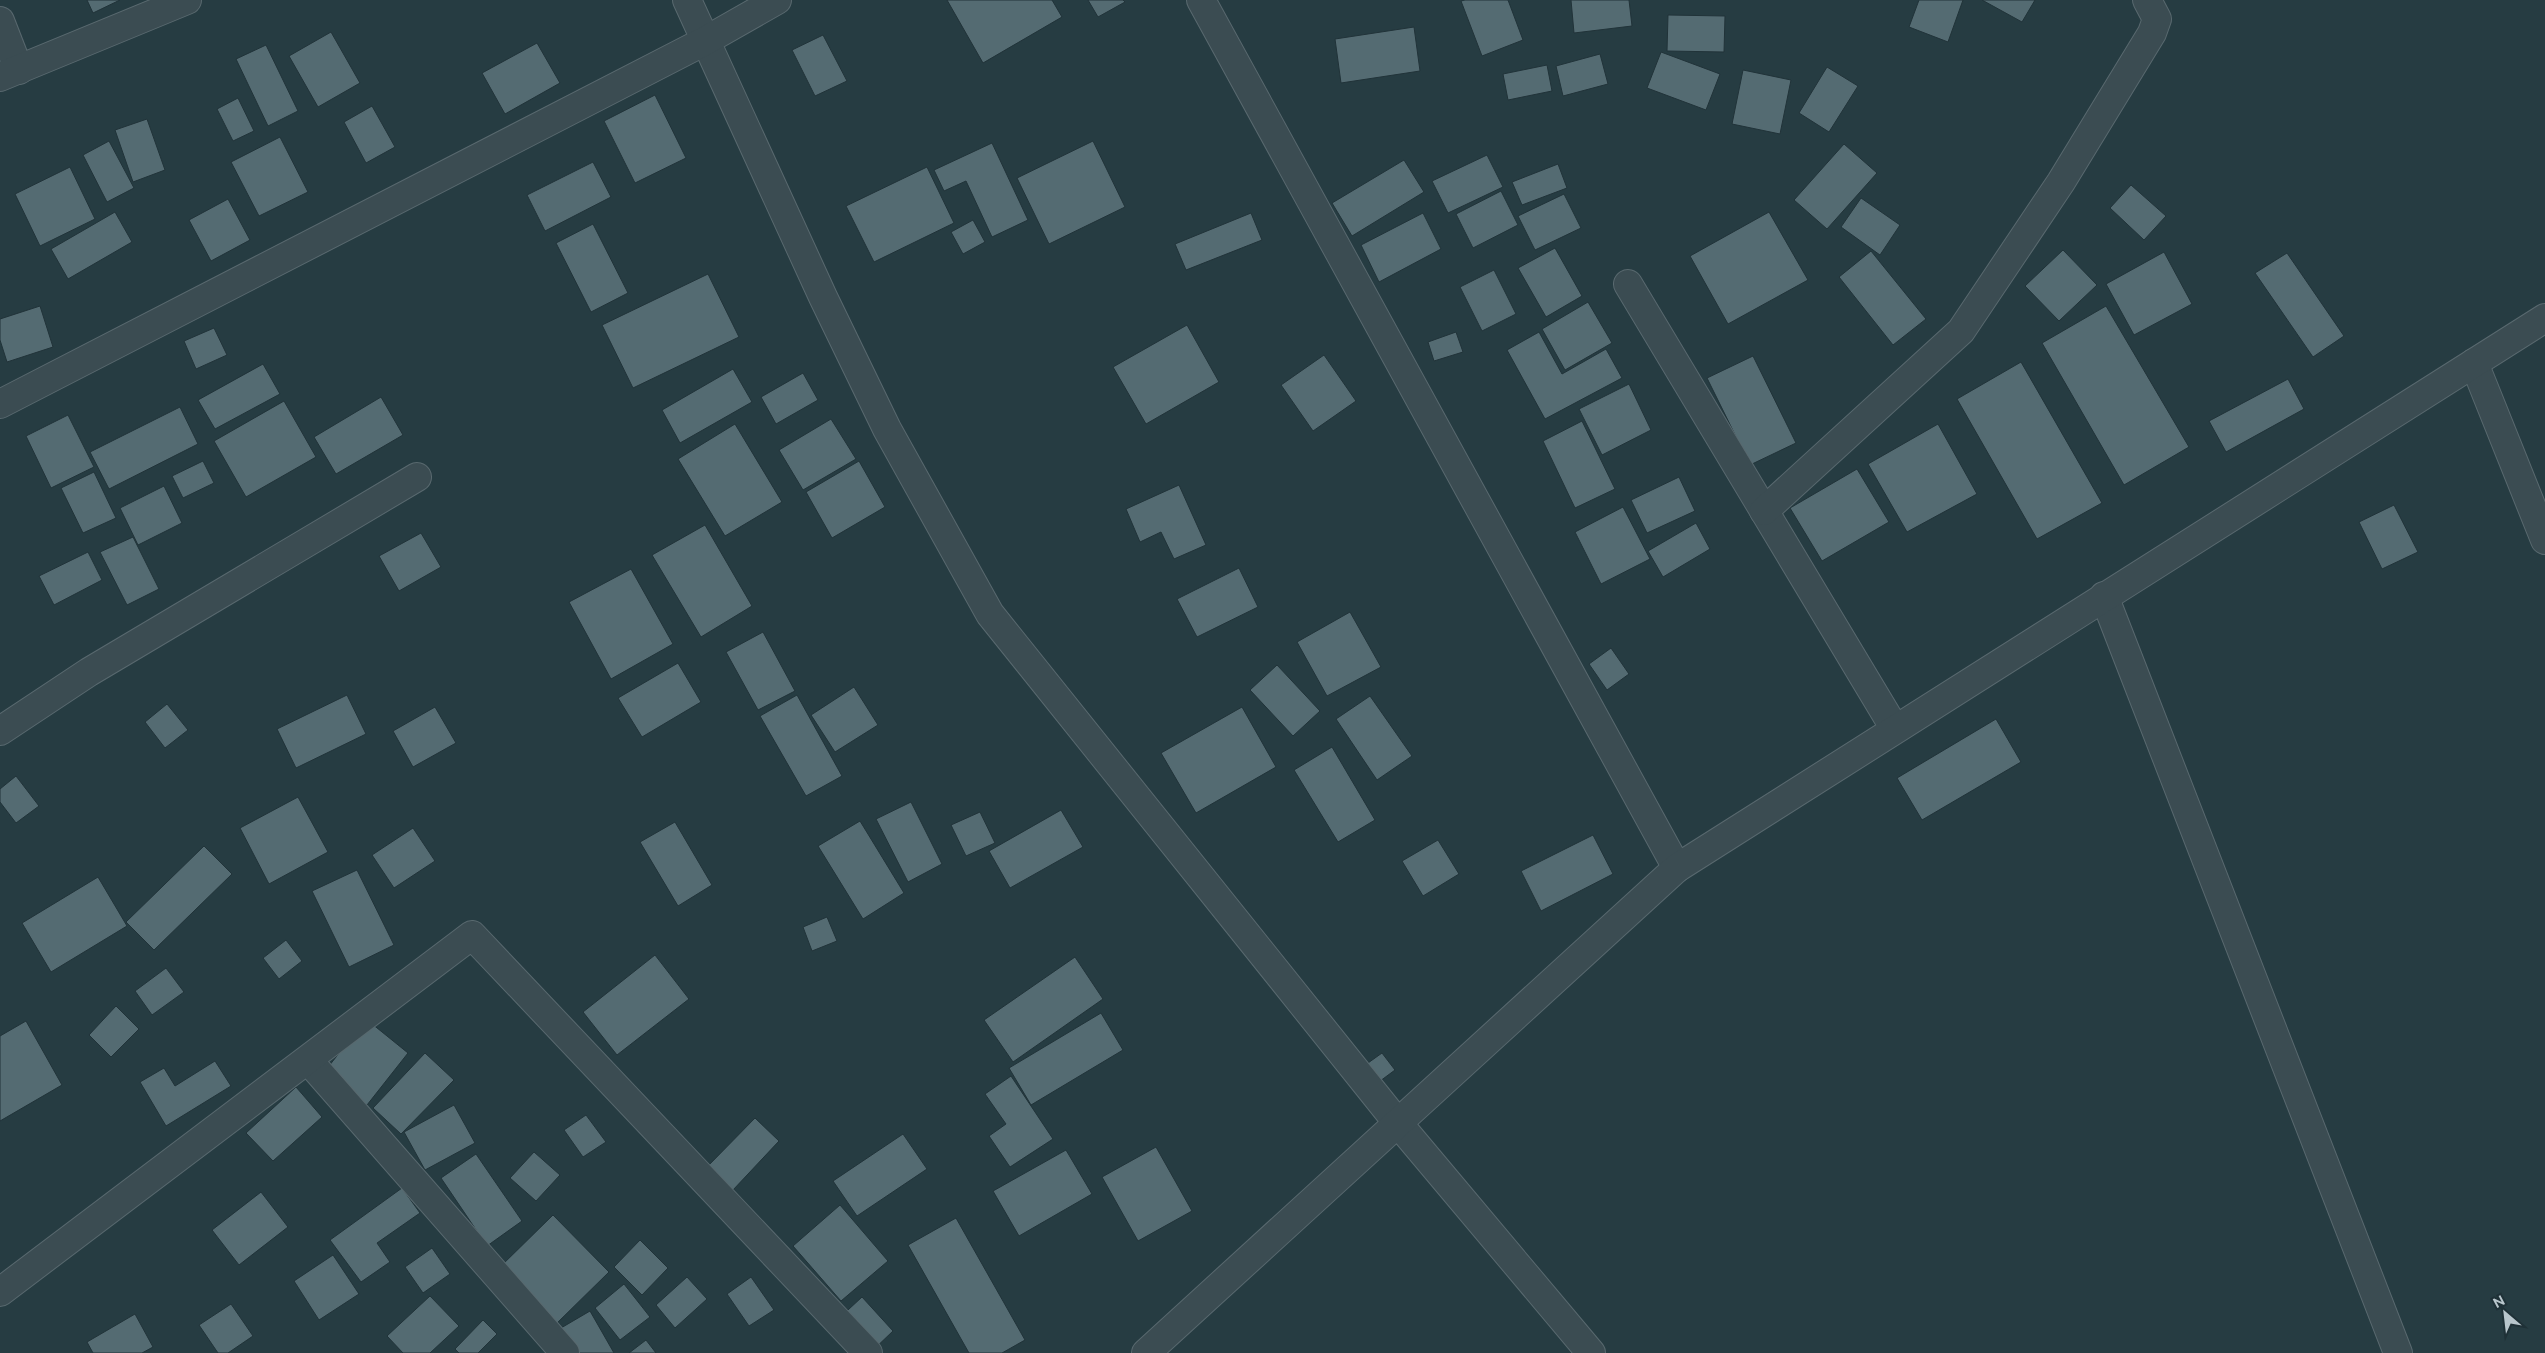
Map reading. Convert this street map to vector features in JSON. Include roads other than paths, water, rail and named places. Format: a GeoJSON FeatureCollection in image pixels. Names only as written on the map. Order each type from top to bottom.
{"type":"FeatureCollection","features":[{"type":"Feature","properties":{"kind":"street"},"geometry":{"type":"LineString","coordinates":[[0,21],[9,74],[187,0]]}},
{"type":"Feature","properties":{"kind":"street"},"geometry":{"type":"LineString","coordinates":[[687,0],[887,429],[990,614],[1397,1122],[1591,1353]]}},
{"type":"Feature","properties":{"kind":"street"},"geometry":{"type":"LineString","coordinates":[[0,404],[705,41],[777,0]]}},
{"type":"Feature","properties":{"kind":"street"},"geometry":{"type":"LineString","coordinates":[[1201,0],[1677,868]]}},
{"type":"Feature","properties":{"kind":"street"},"geometry":{"type":"LineString","coordinates":[[1764,511],[1961,331],[2061,182],[2152,33],[2158,19],[2147,0]]}},
{"type":"Feature","properties":{"kind":"street"},"geometry":{"type":"LineString","coordinates":[[1628,284],[1895,730]]}},
{"type":"Feature","properties":{"kind":"street"},"geometry":{"type":"LineString","coordinates":[[1146,1353],[1677,868],[2545,318]]}},
{"type":"Feature","properties":{"kind":"street"},"geometry":{"type":"LineString","coordinates":[[2474,362],[2545,540]]}},
{"type":"Feature","properties":{"kind":"street"},"geometry":{"type":"LineString","coordinates":[[0,731],[89,672],[417,477]]}},
{"type":"Feature","properties":{"kind":"street"},"geometry":{"type":"LineString","coordinates":[[2104,596],[2398,1353]]}},
{"type":"Feature","properties":{"kind":"street"},"geometry":{"type":"LineString","coordinates":[[0,1292],[472,935],[868,1353]]}},
{"type":"Feature","properties":{"kind":"street"},"geometry":{"type":"LineString","coordinates":[[308,1060],[566,1353]]}}]}
